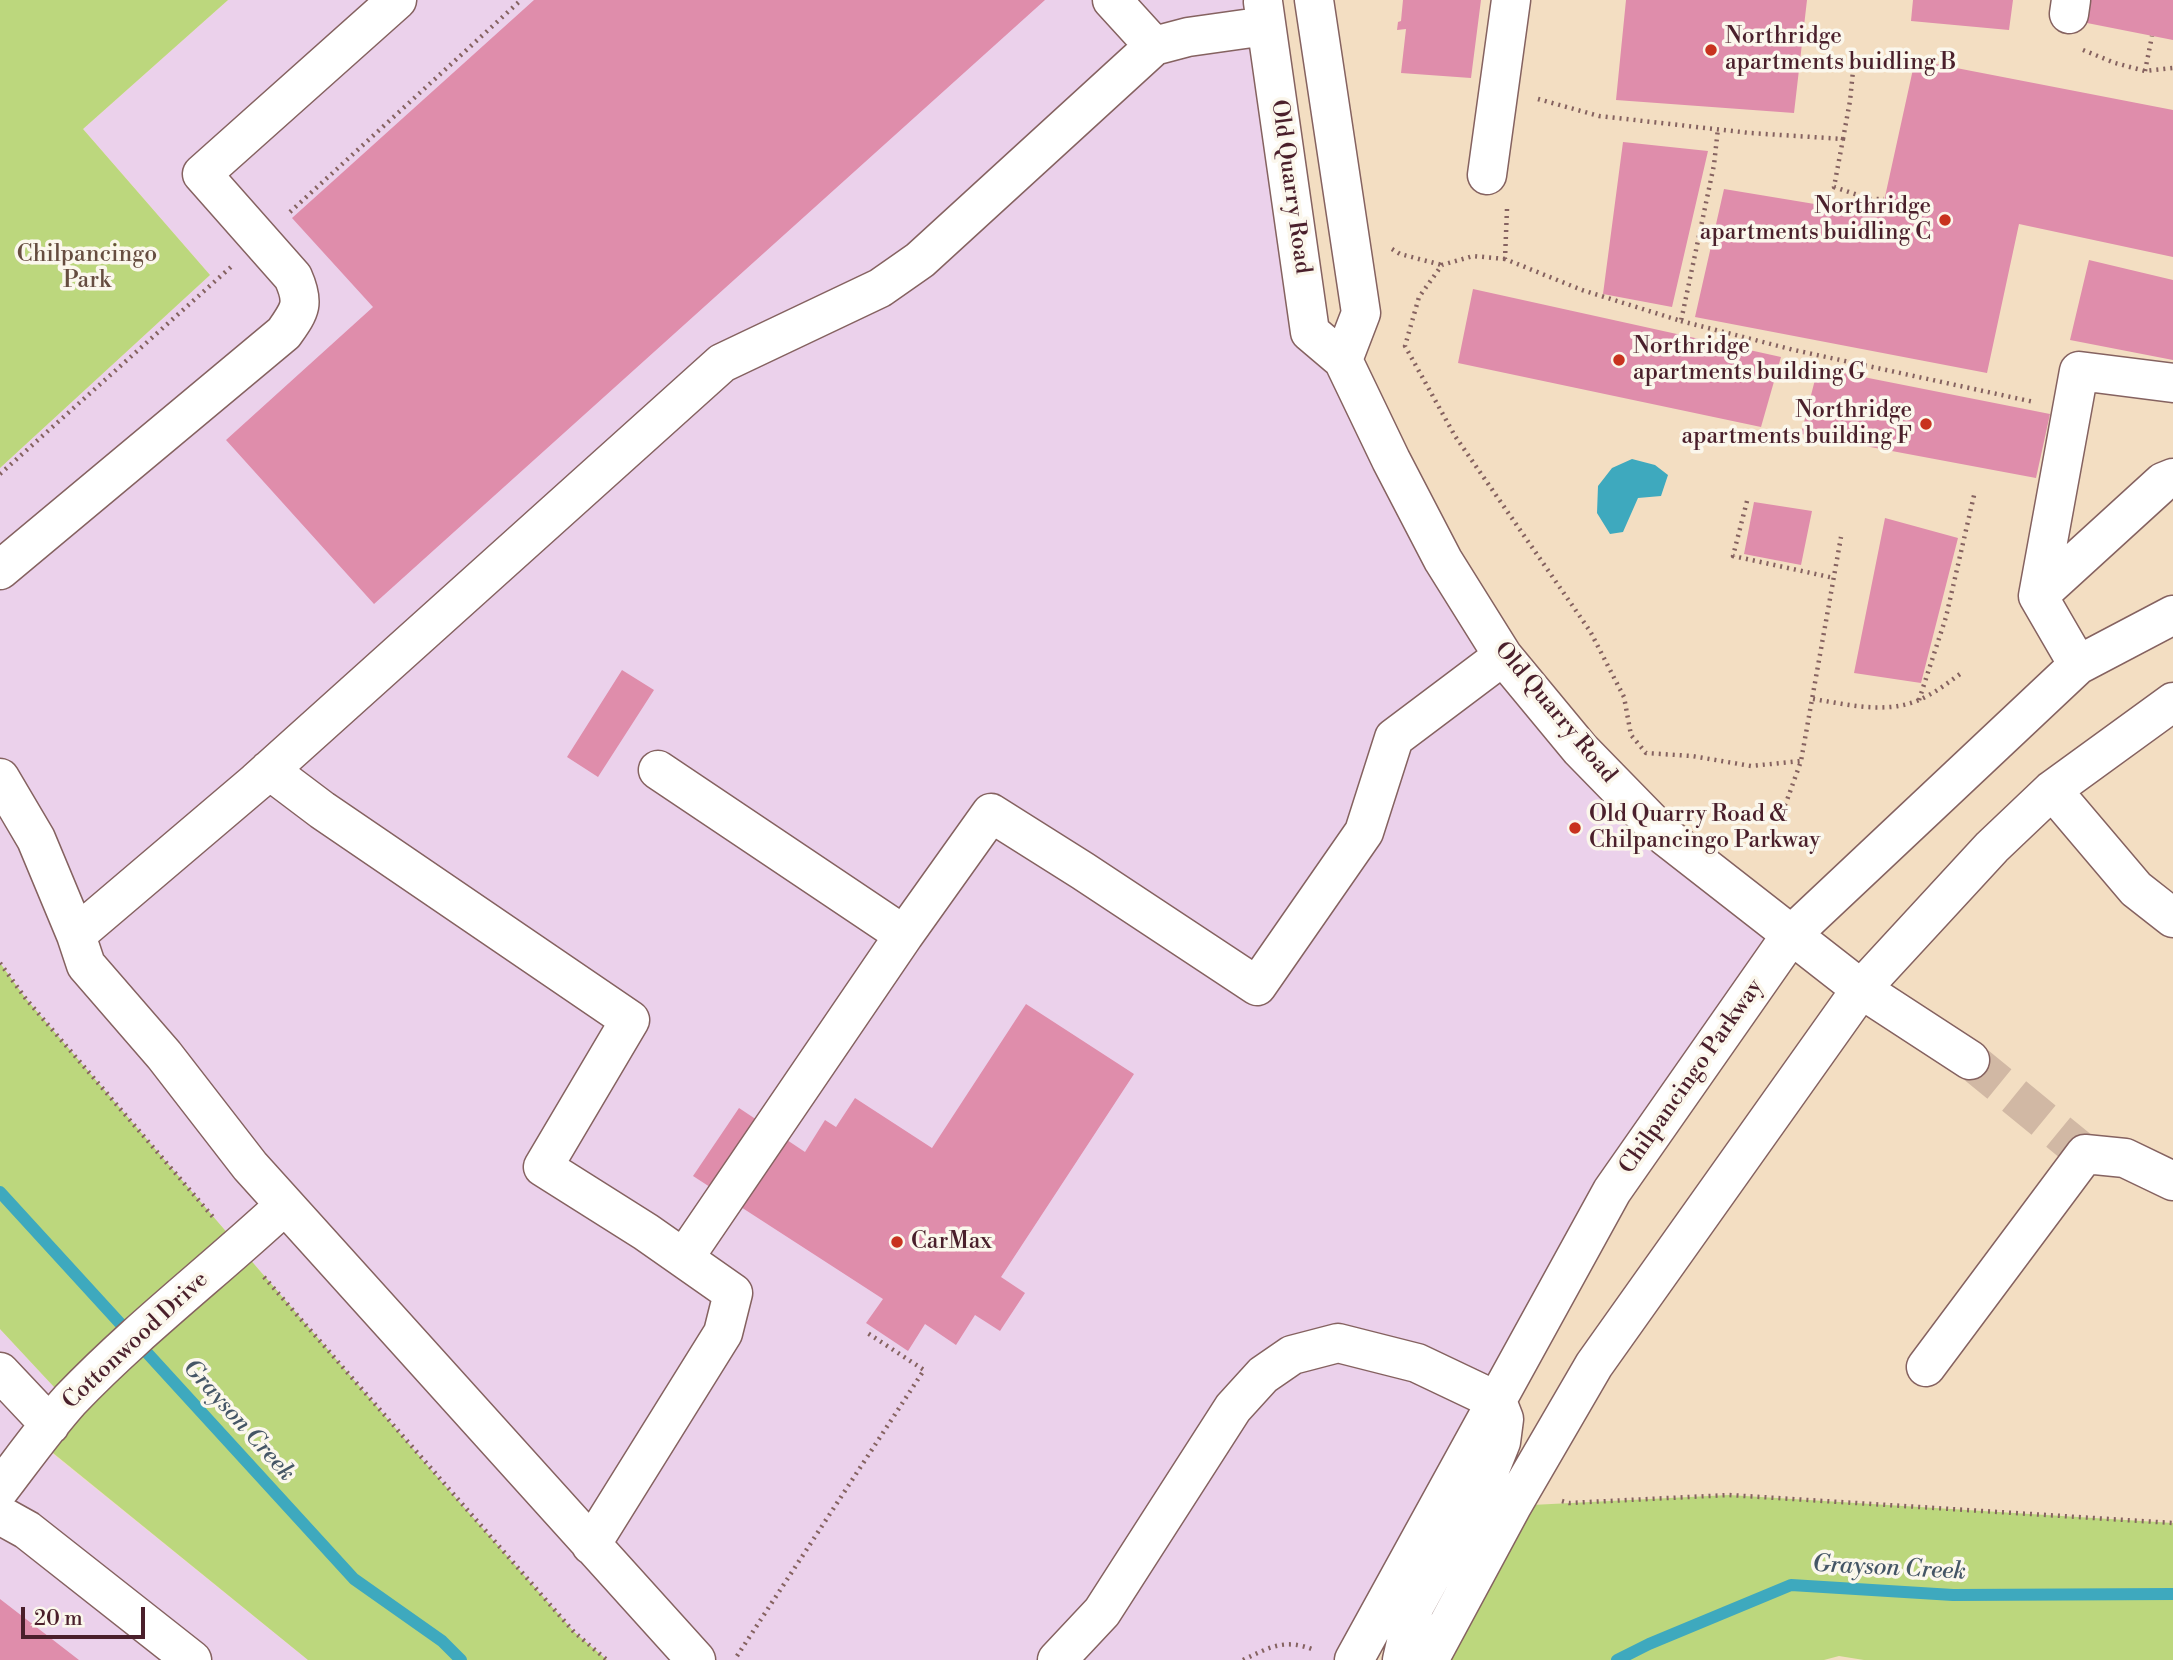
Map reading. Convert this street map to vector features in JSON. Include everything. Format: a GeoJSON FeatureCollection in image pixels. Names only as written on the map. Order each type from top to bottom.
{"type":"FeatureCollection","features":[{"type":"Feature","properties":{"kind":"street"},"geometry":{"type":"LineString","coordinates":[[0,570],[284,334],[292,323],[299,312],[300,295],[293,277],[202,174],[397,0]]}},
{"type":"Feature","properties":{"kind":"street"},"geometry":{"type":"LineString","coordinates":[[1112,0],[1154,46]]}},
{"type":"Feature","properties":{"kind":"street"},"geometry":{"type":"LineString","coordinates":[[1314,0],[1361,313],[1343,360]]}},
{"type":"Feature","properties":{"kind":"street"},"geometry":{"type":"LineString","coordinates":[[1487,175],[1511,0]]}},
{"type":"Feature","properties":{"kind":"street"},"geometry":{"type":"LineString","coordinates":[[76,935],[269,770],[722,363],[880,288],[920,260],[1154,46],[1264,13]]}},
{"type":"Feature","properties":{"kind":"street","name":"Old Quarry Road"},"geometry":{"type":"LineString","coordinates":[[1264,13],[1310,332],[1343,360],[1443,560],[1503,656],[1580,749],[1665,836],[1861,989],[1970,1060]]}},
{"type":"Feature","properties":{"kind":"street"},"geometry":{"type":"LineString","coordinates":[[2078,665],[2038,596],[2079,372],[2173,383]]}},
{"type":"Feature","properties":{"kind":"street"},"geometry":{"type":"LineString","coordinates":[[2038,596],[2163,482],[2173,478]]}},
{"type":"Feature","properties":{"kind":"street","name":"Chilpancingo Parkway"},"geometry":{"type":"LineString","coordinates":[[1338,1656],[1497,1401],[1612,1191],[1791,935],[2078,665],[2173,615]]}},
{"type":"Feature","properties":{"kind":"street"},"geometry":{"type":"LineString","coordinates":[[684,1258],[904,935],[991,813],[1257,986],[1364,832],[1394,738],[1503,656]]}},
{"type":"Feature","properties":{"kind":"street"},"geometry":{"type":"LineString","coordinates":[[1429,1660],[1512,1506],[1594,1365],[1861,989],[1992,847],[2052,790],[2173,702]]}},
{"type":"Feature","properties":{"kind":"street"},"geometry":{"type":"LineString","coordinates":[[269,770],[322,810],[630,1020],[543,1167],[646,1231],[733,1293],[723,1333],[592,1545]]}},
{"type":"Feature","properties":{"kind":"street"},"geometry":{"type":"LineString","coordinates":[[659,770],[904,935]]}},
{"type":"Feature","properties":{"kind":"street"},"geometry":{"type":"LineString","coordinates":[[0,779],[36,839],[86,965],[164,1055],[250,1166],[696,1660]]}},
{"type":"Feature","properties":{"kind":"street"},"geometry":{"type":"LineString","coordinates":[[2052,790],[2136,889],[2173,918]]}},
{"type":"Feature","properties":{"kind":"street"},"geometry":{"type":"LineString","coordinates":[[1926,1367],[2085,1154],[2125,1158],[2173,1181]]}},
{"type":"Feature","properties":{"kind":"street","name":"Cottonwood Drive"},"geometry":{"type":"LineString","coordinates":[[0,1489],[50,1425],[106,1365],[190,1286],[238,1248],[285,1205]]}},
{"type":"Feature","properties":{"kind":"street"},"geometry":{"type":"LineString","coordinates":[[1057,1660],[1102,1612],[1233,1408],[1263,1375],[1292,1354],[1338,1343],[1418,1363],[1497,1401],[1504,1419],[1501,1443],[1491,1467],[1414,1607],[1402,1660]]}},
{"type":"Feature","properties":{"kind":"street"},"geometry":{"type":"LineString","coordinates":[[0,1372],[50,1425]]}},
{"type":"Feature","properties":{"kind":"street"},"geometry":{"type":"LineString","coordinates":[[0,1515],[27,1530],[192,1660]]}},
{"type":"Feature","properties":{"kind":"path"},"geometry":{"type":"LineString","coordinates":[[2070,7],[2075,47],[2115,63],[2145,71],[2173,68]]}},
{"type":"Feature","properties":{"kind":"path"},"geometry":{"type":"LineString","coordinates":[[2145,71],[2152,36]]}},
{"type":"Feature","properties":{"kind":"path"},"geometry":{"type":"LineString","coordinates":[[1854,61],[1835,187],[1870,199],[1884,199]]}},
{"type":"Feature","properties":{"kind":"path"},"geometry":{"type":"LineString","coordinates":[[1499,88],[1600,116],[1843,139]]}},
{"type":"Feature","properties":{"kind":"path"},"geometry":{"type":"LineString","coordinates":[[1681,321],[1714,165],[1718,128]]}},
{"type":"Feature","properties":{"kind":"path"},"geometry":{"type":"LineString","coordinates":[[1487,175],[1508,174],[1505,259]]}},
{"type":"Feature","properties":{"kind":"path"},"geometry":{"type":"LineString","coordinates":[[1867,213],[1870,199]]}},
{"type":"Feature","properties":{"kind":"path"},"geometry":{"type":"LineString","coordinates":[[1801,761],[1751,766],[1692,756],[1646,753],[1631,735],[1624,697],[1590,631],[1455,436],[1405,346],[1419,297],[1441,265],[1473,256],[1505,259],[1583,290],[1681,321],[1794,350],[2072,411]]}},
{"type":"Feature","properties":{"kind":"path"},"geometry":{"type":"LineString","coordinates":[[1919,700],[1946,617],[1975,491]]}},
{"type":"Feature","properties":{"kind":"path"},"geometry":{"type":"LineString","coordinates":[[1747,501],[1733,556],[1834,578]]}},
{"type":"Feature","properties":{"kind":"path"},"geometry":{"type":"LineString","coordinates":[[1761,848],[1786,803],[1801,761],[1842,537]]}},
{"type":"Feature","properties":{"kind":"path"},"geometry":{"type":"LineString","coordinates":[[1813,699],[1865,707],[1893,708],[1919,700],[1960,674]]}},
{"type":"Feature","properties":{"kind":"path"},"geometry":{"type":"LineString","coordinates":[[0,963],[26,999],[238,1248],[565,1621],[607,1660]]}},
{"type":"Feature","properties":{"kind":"path"},"geometry":{"type":"LineString","coordinates":[[734,1660],[924,1370],[866,1332]]}},
{"type":"Feature","properties":{"kind":"path"},"geometry":{"type":"LineString","coordinates":[[1569,1503],[1728,1495],[2173,1523]]}},
{"type":"Feature","properties":{"kind":"path"},"geometry":{"type":"LineString","coordinates":[[1243,1660],[1274,1645],[1299,1644],[1338,1656]]}},
{"type":"Feature","properties":{"kind":"shaded area"},"geometry":{"type":"Polygon","coordinates":[[[228,0],[1262,0],[1310,332],[1503,656],[1791,935],[1612,1191],[1354,1660],[607,1660],[574,1632],[439,1479],[26,999],[0,963],[0,468],[210,275],[83,129],[228,0]]]}},
{"type":"Feature","properties":{"kind":"shaded area"},"geometry":{"type":"Polygon","coordinates":[[[0,1329],[68,1402],[37,1441],[308,1660],[0,1660],[0,1329]]]}},
{"type":"Feature","properties":{"kind":"green space","name":"Chilpancingo Park"},"geometry":{"type":"Polygon","coordinates":[[[0,0],[228,0],[83,129],[210,275],[0,468],[0,0]]]}},
{"type":"Feature","properties":{"kind":"green space"},"geometry":{"type":"Polygon","coordinates":[[[0,963],[26,999],[439,1479],[574,1632],[607,1660],[308,1660],[37,1440],[68,1402],[0,1329],[0,963]]]}},
{"type":"Feature","properties":{"kind":"green space"},"geometry":{"type":"Polygon","coordinates":[[[1729,1495],[2173,1523],[2173,1660],[1864,1660],[1839,1656],[1824,1660],[1429,1660],[1512,1506],[1729,1495]]]}},
{"type":"Feature","properties":{"kind":"water"},"geometry":{"type":"Polygon","coordinates":[[[1632,459],[1655,465],[1668,475],[1661,496],[1638,498],[1623,532],[1610,534],[1597,513],[1598,486],[1612,468],[1632,459]]]}},
{"type":"Feature","properties":{"kind":"building"},"geometry":{"type":"Polygon","coordinates":[[[534,0],[1045,0],[374,604],[226,440],[373,307],[292,218],[534,0]]]}},
{"type":"Feature","properties":{"kind":"building"},"geometry":{"type":"Polygon","coordinates":[[[1403,0],[1481,0],[1471,78],[1401,73],[1406,29],[1397,30],[1398,22],[1401,21],[1403,0]]]}},
{"type":"Feature","properties":{"kind":"building","name":"Northridge apartments buidling B"},"geometry":{"type":"Polygon","coordinates":[[[1626,0],[1807,0],[1794,113],[1616,100],[1626,0]]]}},
{"type":"Feature","properties":{"kind":"building"},"geometry":{"type":"Polygon","coordinates":[[[1913,0],[2013,0],[2009,30],[1911,21],[1913,0]]]}},
{"type":"Feature","properties":{"kind":"building"},"geometry":{"type":"Polygon","coordinates":[[[2090,0],[2173,0],[2173,40],[2087,23],[2090,0]]]}},
{"type":"Feature","properties":{"kind":"building","name":"Northridge apartments buidling C"},"geometry":{"type":"Polygon","coordinates":[[[1915,60],[2173,110],[2173,257],[2019,224],[1987,373],[1695,317],[1724,189],[1881,215],[1915,60]]]}},
{"type":"Feature","properties":{"kind":"building"},"geometry":{"type":"Polygon","coordinates":[[[1623,142],[1708,151],[1672,307],[1603,294],[1623,142]]]}},
{"type":"Feature","properties":{"kind":"building"},"geometry":{"type":"Polygon","coordinates":[[[2089,260],[2173,280],[2173,360],[2070,340],[2089,260]]]}},
{"type":"Feature","properties":{"kind":"building","name":"Northridge apartments building G"},"geometry":{"type":"Polygon","coordinates":[[[1473,289],[1781,357],[1761,427],[1458,363],[1473,289]]]}},
{"type":"Feature","properties":{"kind":"building","name":"Northridge apartments building F"},"geometry":{"type":"Polygon","coordinates":[[[1818,368],[2050,414],[2036,478],[1801,434],[1818,368]]]}},
{"type":"Feature","properties":{"kind":"building"},"geometry":{"type":"Polygon","coordinates":[[[1754,502],[1812,511],[1801,565],[1744,554],[1754,502]]]}},
{"type":"Feature","properties":{"kind":"building"},"geometry":{"type":"Polygon","coordinates":[[[1885,518],[1958,538],[1921,683],[1854,673],[1885,518]]]}},
{"type":"Feature","properties":{"kind":"building"},"geometry":{"type":"Polygon","coordinates":[[[622,670],[654,690],[598,777],[567,757],[622,670]]]}},
{"type":"Feature","properties":{"kind":"building"},"geometry":{"type":"Polygon","coordinates":[[[1026,1004],[1134,1074],[1001,1277],[1025,1293],[1000,1331],[975,1315],[956,1345],[925,1324],[908,1351],[866,1323],[883,1299],[693,1176],[739,1108],[805,1152],[825,1120],[836,1127],[855,1098],[932,1148],[1026,1004]]]}},
{"type":"Feature","properties":{"kind":"building"},"geometry":{"type":"Polygon","coordinates":[[[0,1599],[79,1660],[0,1660],[0,1599]]]}},
{"type":"Feature","properties":{"kind":"waterway","name":"Grayson Creek"},"geometry":{"type":"LineString","coordinates":[[0,1192],[354,1579],[442,1641],[461,1660]]}},
{"type":"Feature","properties":{"kind":"waterway","name":"Grayson Creek"},"geometry":{"type":"LineString","coordinates":[[1617,1660],[1791,1585],[1953,1595],[2173,1594]]}},
{"type":"Feature","properties":{"kind":"tunnel"},"geometry":{"type":"LineString","coordinates":[[1970,1060],[2085,1154]]}},
{"type":"Feature","properties":{"kind":"place","name":"Northridge apartments buidling B"},"geometry":{"type":"Point","coordinates":[1711,50]}},
{"type":"Feature","properties":{"kind":"place","name":"Northridge apartments buidling C"},"geometry":{"type":"Point","coordinates":[1945,220]}},
{"type":"Feature","properties":{"kind":"place","name":"Northridge apartments building G"},"geometry":{"type":"Point","coordinates":[1619,360]}},
{"type":"Feature","properties":{"kind":"place","name":"Northridge apartments building F"},"geometry":{"type":"Point","coordinates":[1926,424]}},
{"type":"Feature","properties":{"kind":"place","name":"Old Quarry Road & Chilpancingo Parkway"},"geometry":{"type":"Point","coordinates":[1575,828]}},
{"type":"Feature","properties":{"kind":"place","name":"CarMax"},"geometry":{"type":"Point","coordinates":[897,1242]}}]}
